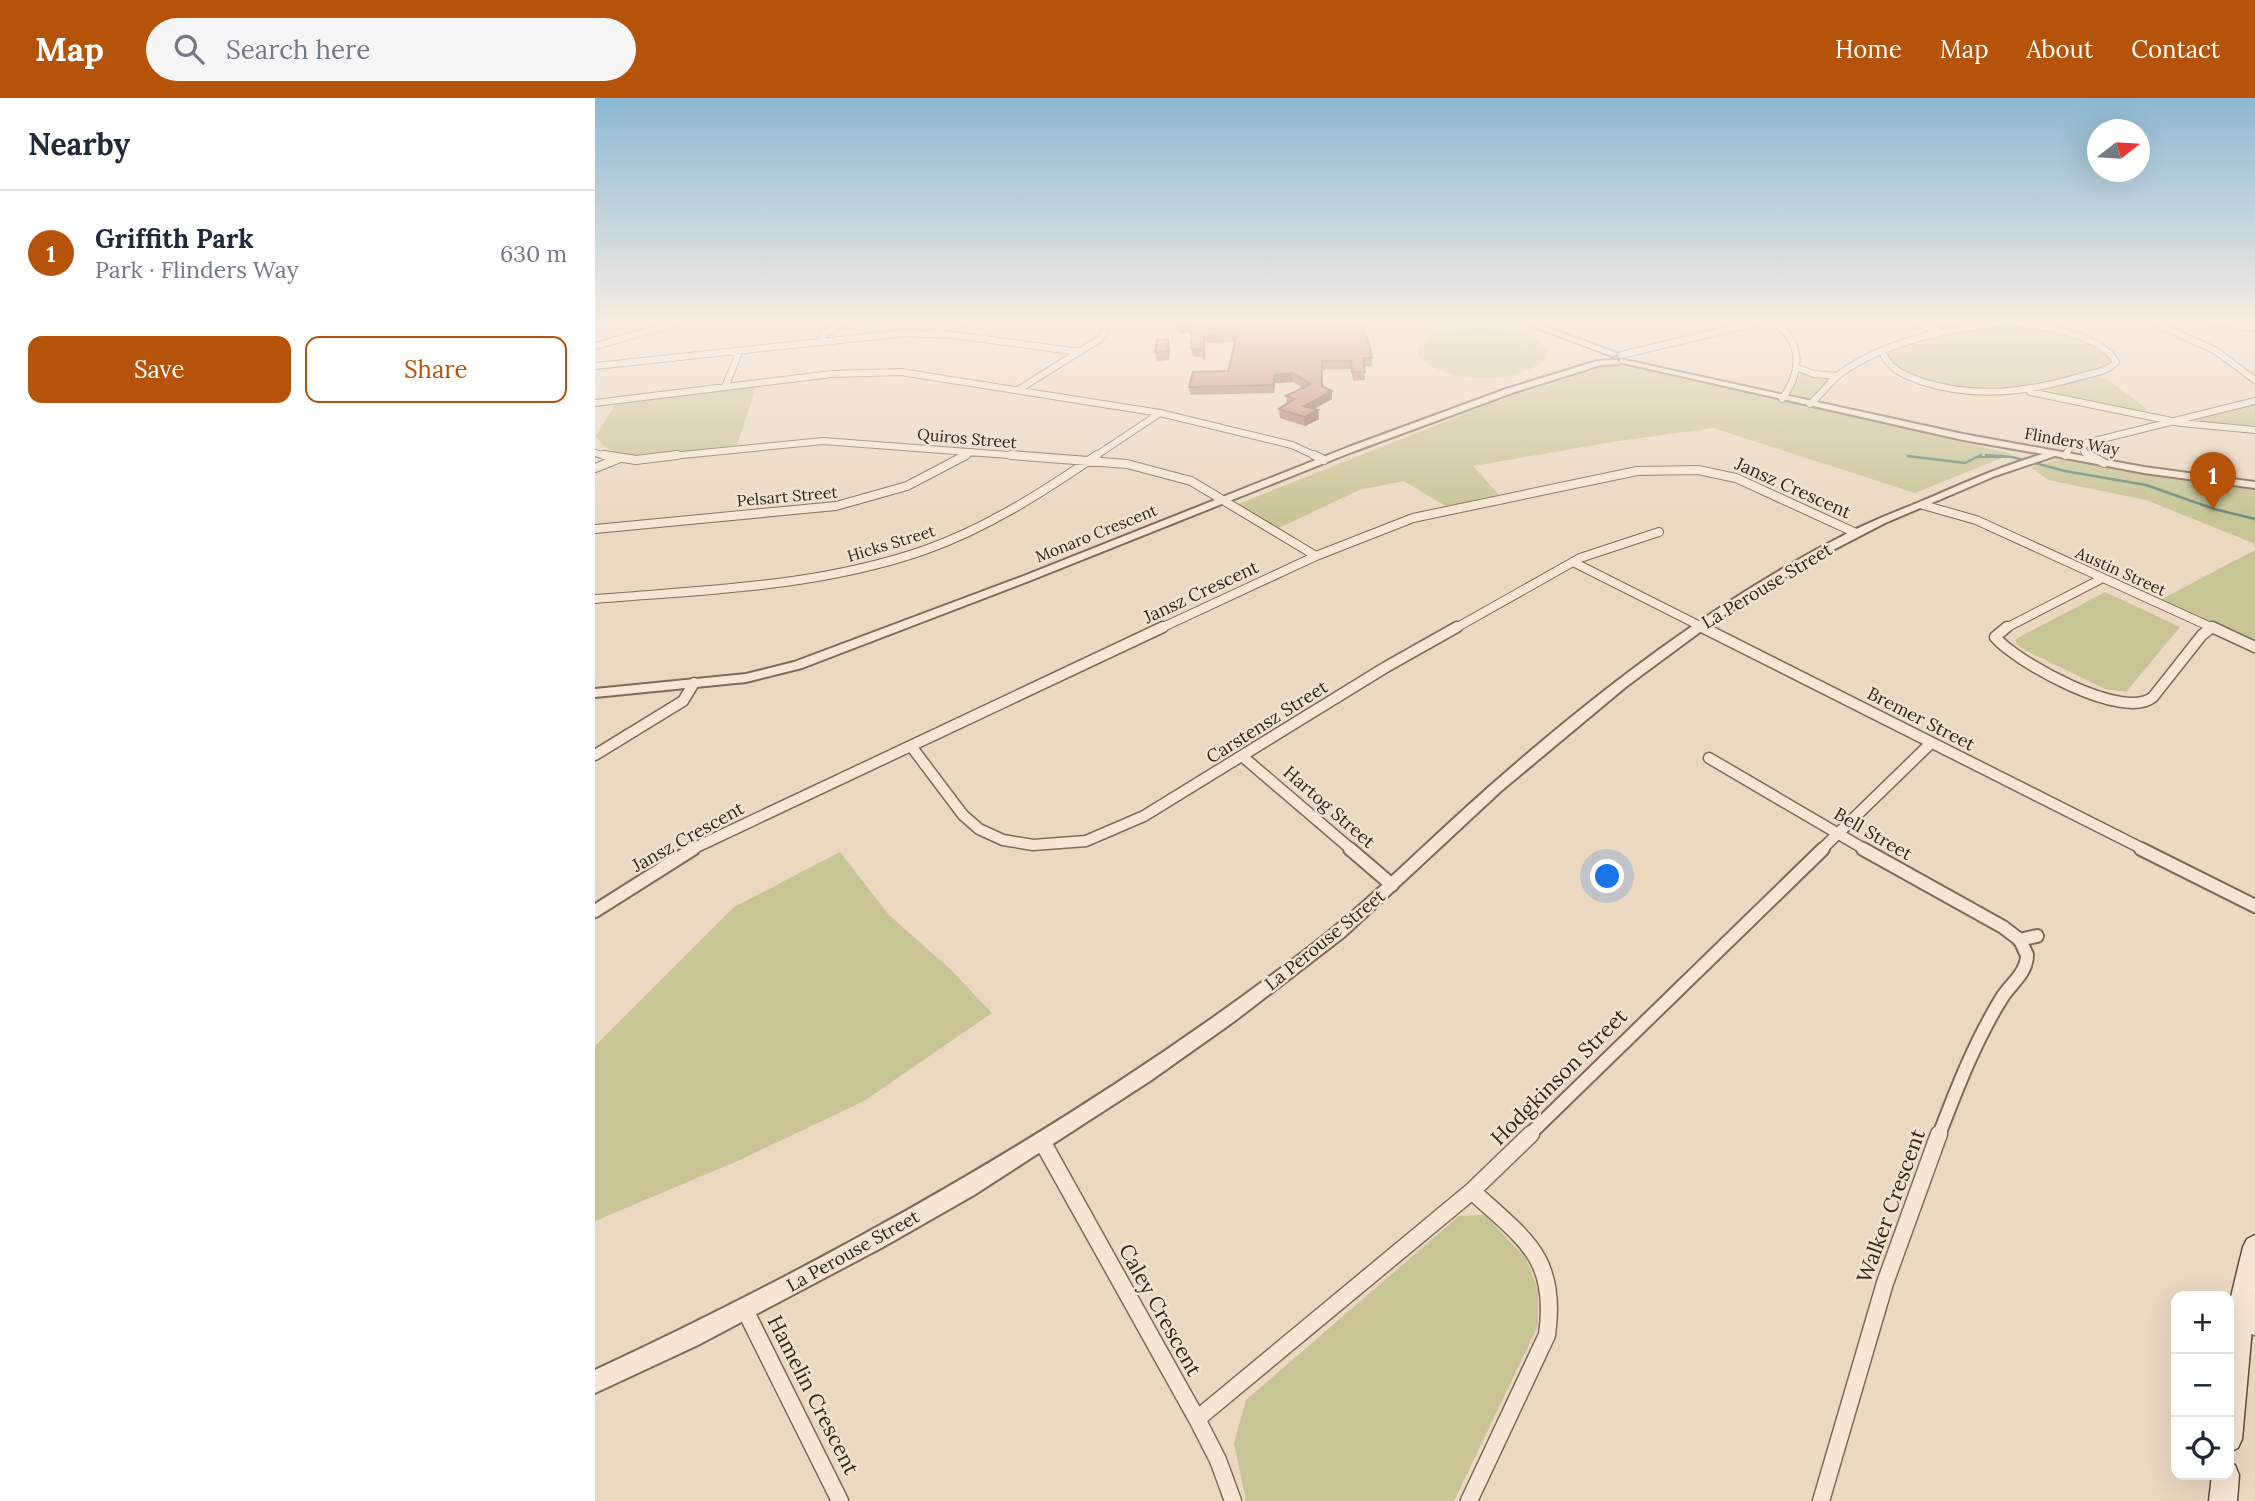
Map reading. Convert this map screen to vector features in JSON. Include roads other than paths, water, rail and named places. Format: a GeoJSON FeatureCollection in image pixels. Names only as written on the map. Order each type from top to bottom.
{"type":"FeatureCollection","features":[{"type":"Feature","properties":{"kind":"main road"},"geometry":{"type":"LineString","coordinates":[[2232,1417],[2255,1247]]}},
{"type":"Feature","properties":{"kind":"main road"},"geometry":{"type":"LineString","coordinates":[[2223,1501],[2225,1480]]}},
{"type":"Feature","properties":{"kind":"street"},"geometry":{"type":"LineString","coordinates":[[597,405],[604,401],[721,387]]}},
{"type":"Feature","properties":{"kind":"street"},"geometry":{"type":"LineString","coordinates":[[1002,387],[1160,413],[1292,445],[1324,460]]}},
{"type":"Feature","properties":{"kind":"street"},"geometry":{"type":"LineString","coordinates":[[1018,390],[1022,387]]}},
{"type":"Feature","properties":{"kind":"street","name":"Monaro Crescent"},"geometry":{"type":"LineString","coordinates":[[595,693],[746,678],[843,649],[1222,499],[1520,387]]}},
{"type":"Feature","properties":{"kind":"street","name":"Flinders Way"},"geometry":{"type":"LineString","coordinates":[[1737,387],[2024,449],[2255,485]]}},
{"type":"Feature","properties":{"kind":"street"},"geometry":{"type":"LineString","coordinates":[[1783,399],[1791,387]]}},
{"type":"Feature","properties":{"kind":"street"},"geometry":{"type":"LineString","coordinates":[[1809,404],[1826,387]]}},
{"type":"Feature","properties":{"kind":"street"},"geometry":{"type":"LineString","coordinates":[[1942,387],[1991,396],[2039,387]]}},
{"type":"Feature","properties":{"kind":"street"},"geometry":{"type":"LineString","coordinates":[[2045,387],[2055,396]]}},
{"type":"Feature","properties":{"kind":"street"},"geometry":{"type":"LineString","coordinates":[[2021,392],[2055,396],[2167,421],[2255,430]]}},
{"type":"Feature","properties":{"kind":"street"},"geometry":{"type":"LineString","coordinates":[[2065,456],[2070,447],[2255,401]]}},
{"type":"Feature","properties":{"kind":"street","name":"Hicks Street"},"geometry":{"type":"LineString","coordinates":[[595,599],[776,583],[830,575],[887,561],[970,531],[1160,413]]}},
{"type":"Feature","properties":{"kind":"street","name":"Quiros Street"},"geometry":{"type":"LineString","coordinates":[[595,453],[618,460],[653,459],[802,442],[843,442],[1127,464],[1191,481],[1316,556]]}},
{"type":"Feature","properties":{"kind":"street"},"geometry":{"type":"LineString","coordinates":[[2088,443],[2082,447],[2084,453],[2108,464]]}},
{"type":"Feature","properties":{"kind":"street"},"geometry":{"type":"LineString","coordinates":[[2024,449],[2030,455],[2029,461]]}},
{"type":"Feature","properties":{"kind":"street","name":"Pelsart Street"},"geometry":{"type":"LineString","coordinates":[[595,529],[836,506],[867,500],[895,493],[921,482],[971,452]]}},
{"type":"Feature","properties":{"kind":"street","name":"La Perouse Street"},"geometry":{"type":"LineString","coordinates":[[595,1382],[745,1310],[1043,1143],[1207,1032],[1320,948],[1496,788],[1594,707],[1699,627],[1781,575],[1856,533],[2029,461],[2054,454]]}},
{"type":"Feature","properties":{"kind":"street"},"geometry":{"type":"LineString","coordinates":[[595,468],[618,460]]}},
{"type":"Feature","properties":{"kind":"street","name":"Jansz Crescent"},"geometry":{"type":"LineString","coordinates":[[595,911],[668,862],[720,834],[1316,556],[1398,522],[1430,513],[1637,471],[1668,469],[1697,470],[1736,478],[1856,533]]}},
{"type":"Feature","properties":{"kind":"street","name":"Austin Street"},"geometry":{"type":"LineString","coordinates":[[1940,497],[1976,520]]}},
{"type":"Feature","properties":{"kind":"street","name":"Austin Street"},"geometry":{"type":"LineString","coordinates":[[1923,505],[1947,509],[1976,520],[2255,647]]}},
{"type":"Feature","properties":{"kind":"street","name":"Carstensz Street"},"geometry":{"type":"LineString","coordinates":[[911,746],[963,815],[979,828],[1003,840],[1033,845],[1086,841],[1143,816],[1386,667],[1573,562],[1659,532]]}},
{"type":"Feature","properties":{"kind":"street","name":"Bremer Street"},"geometry":{"type":"LineString","coordinates":[[1573,562],[2255,906]]}},
{"type":"Feature","properties":{"kind":"street"},"geometry":{"type":"LineString","coordinates":[[2103,578],[2000,631],[1995,637],[1998,643],[2007,651],[2099,697],[2119,705],[2131,705],[2147,702],[2202,635],[2212,627]]}},
{"type":"Feature","properties":{"kind":"street"},"geometry":{"type":"LineString","coordinates":[[595,755],[683,701],[694,683]]}},
{"type":"Feature","properties":{"kind":"street","name":"Hodgkinson Street"},"geometry":{"type":"LineString","coordinates":[[1198,1419],[1472,1191],[1931,743]]}},
{"type":"Feature","properties":{"kind":"street","name":"Hartog Street"},"geometry":{"type":"LineString","coordinates":[[1242,756],[1392,885]]}},
{"type":"Feature","properties":{"kind":"street","name":"Bell Street"},"geometry":{"type":"LineString","coordinates":[[1709,758],[1836,834],[1995,923],[2019,940]]}},
{"type":"Feature","properties":{"kind":"street"},"geometry":{"type":"LineString","coordinates":[[2019,940],[2037,936]]}},
{"type":"Feature","properties":{"kind":"street","name":"Walker Crescent"},"geometry":{"type":"LineString","coordinates":[[1821,1501],[1884,1285],[1948,1110],[2002,997],[2027,961],[2026,952],[2019,940]]}},
{"type":"Feature","properties":{"kind":"street","name":"Caley Crescent"},"geometry":{"type":"LineString","coordinates":[[1043,1143],[1198,1419],[1218,1460],[1233,1501]]}},
{"type":"Feature","properties":{"kind":"street"},"geometry":{"type":"LineString","coordinates":[[1469,1501],[1547,1335],[1551,1312],[1547,1283],[1538,1255],[1472,1191]]}},
{"type":"Feature","properties":{"kind":"street"},"geometry":{"type":"LineString","coordinates":[[2248,1304],[2255,1327]]}},
{"type":"Feature","properties":{"kind":"street","name":"Hamelin Crescent"},"geometry":{"type":"LineString","coordinates":[[745,1310],[841,1501]]}},
{"type":"Feature","properties":{"kind":"waterway"},"geometry":{"type":"LineString","coordinates":[[1915,457],[1908,456],[1965,463],[1981,455]]}},
{"type":"Feature","properties":{"kind":"waterway"},"geometry":{"type":"LineString","coordinates":[[1986,455],[2012,457]]}},
{"type":"Feature","properties":{"kind":"waterway"},"geometry":{"type":"LineString","coordinates":[[1978,457],[2012,457]]}},
{"type":"Feature","properties":{"kind":"waterway"},"geometry":{"type":"LineString","coordinates":[[2012,457],[2065,471],[2146,485],[2214,509],[2255,519]]}},
{"type":"Feature","properties":{"kind":"place","name":"Griffith Park"},"geometry":{"type":"Point","coordinates":[2213,510]}}]}
